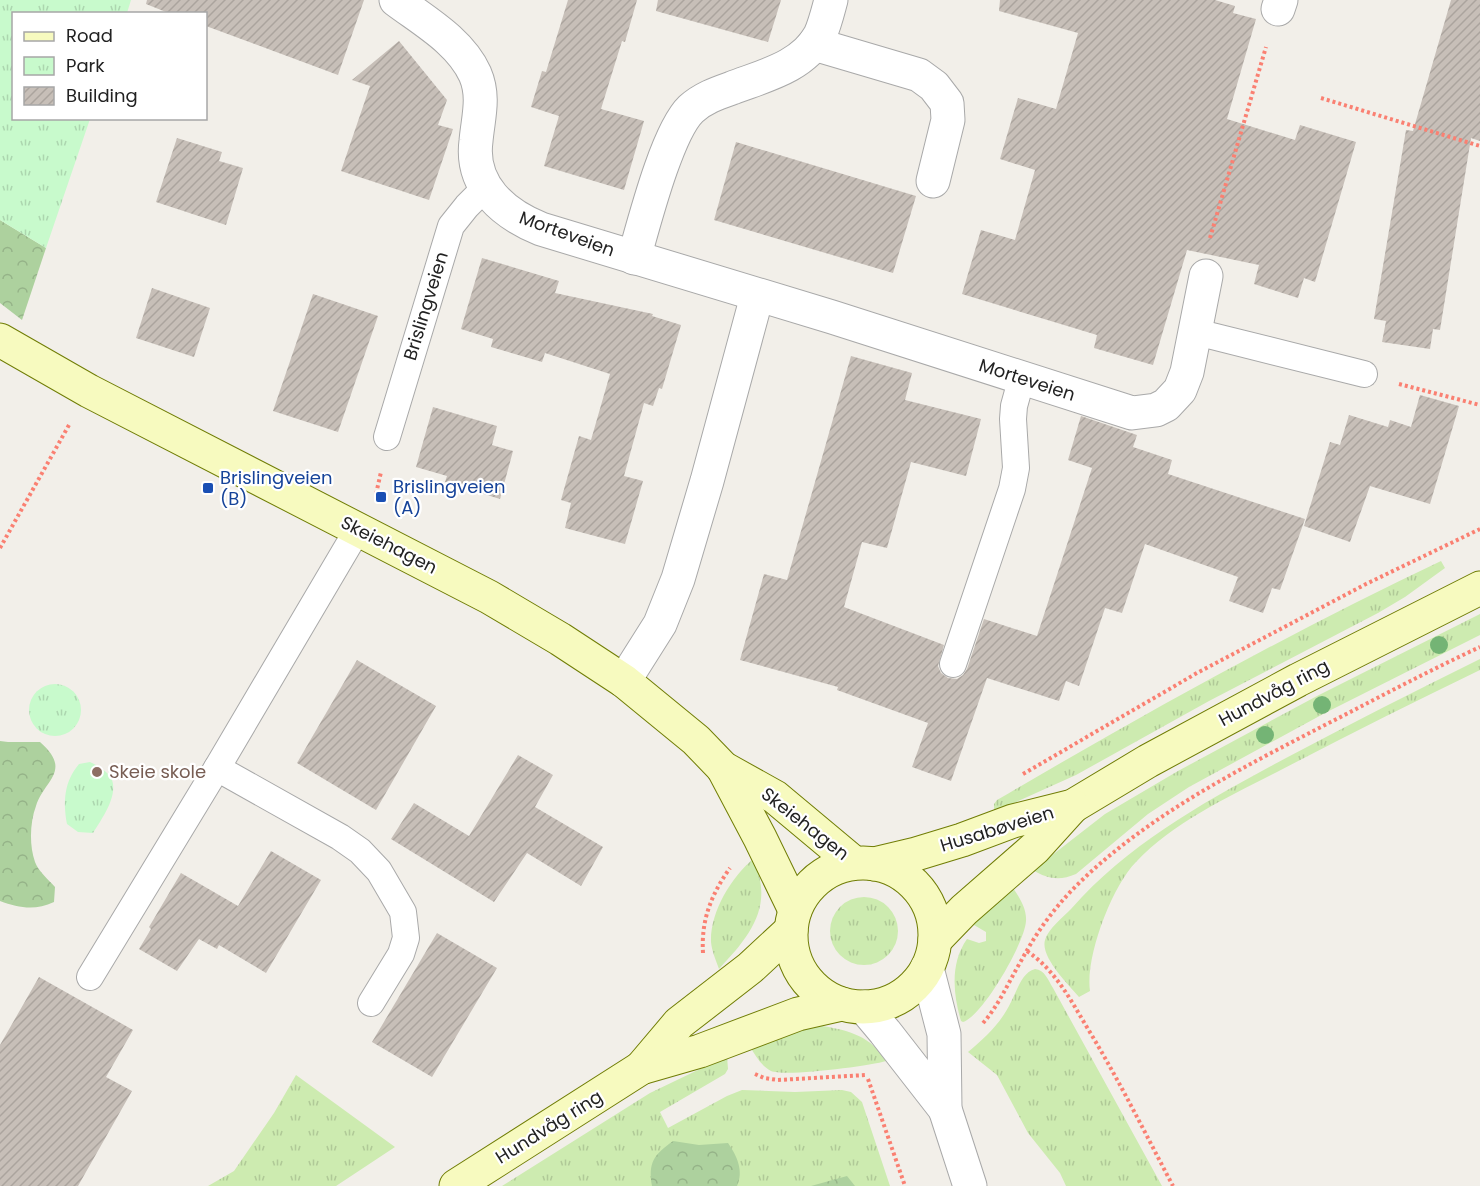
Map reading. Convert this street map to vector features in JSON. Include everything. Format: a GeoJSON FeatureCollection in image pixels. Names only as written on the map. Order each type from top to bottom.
{"type":"FeatureCollection","features":[{"type":"Feature","properties":{"kind":"main road","name":"Skeiehagen"},"geometry":{"type":"LineString","coordinates":[[0,340],[89,391],[489,597],[560,639],[624,681],[696,740],[723,768],[760,838],[793,920]]}},
{"type":"Feature","properties":{"kind":"main road","name":"Hundvåg ring"},"geometry":{"type":"LineString","coordinates":[[1073,806],[1148,761],[1278,691],[1409,622],[1480,588]]}},
{"type":"Feature","properties":{"kind":"main road","name":"Skeiehagen"},"geometry":{"type":"LineString","coordinates":[[723,768],[776,797],[864,863]]}},
{"type":"Feature","properties":{"kind":"main road","name":"Husabøveien"},"geometry":{"type":"LineString","coordinates":[[864,863],[916,854],[1013,821],[1073,806]]}},
{"type":"Feature","properties":{"kind":"main road","name":"Husabøveien"},"geometry":{"type":"LineString","coordinates":[[931,954],[964,909],[1035,848],[1073,806]]}},
{"type":"Feature","properties":{"kind":"main road"},"geometry":{"type":"LineString","coordinates":[[864,863],[899,873],[907,878],[920,890],[929,906],[934,922],[931,954],[918,981],[907,992],[879,1005],[853,1006],[824,996],[809,984],[798,968],[792,949],[793,920],[804,893],[818,878],[835,868],[864,863]]}},
{"type":"Feature","properties":{"kind":"main road","name":"Hundvåg ring"},"geometry":{"type":"LineString","coordinates":[[456,1186],[641,1068],[679,1023],[750,968],[793,920]]}},
{"type":"Feature","properties":{"kind":"main road","name":"Hundvåg ring"},"geometry":{"type":"LineString","coordinates":[[641,1068],[700,1052],[798,1014],[853,1006]]}},
{"type":"Feature","properties":{"kind":"street","name":"Morteveien"},"geometry":{"type":"LineString","coordinates":[[396,0],[460,49],[476,76],[481,107],[475,157],[480,178],[507,212],[521,221],[1132,413],[1156,410],[1166,405],[1180,390],[1196,332],[1206,276]]}},
{"type":"Feature","properties":{"kind":"street","name":"Morteveien"},"geometry":{"type":"LineString","coordinates":[[634,258],[675,135],[691,110],[715,94],[784,68],[798,60],[814,44],[821,33],[831,0]]}},
{"type":"Feature","properties":{"kind":"street"},"geometry":{"type":"LineString","coordinates":[[814,44],[919,75],[934,86],[947,103],[948,120],[933,181]]}},
{"type":"Feature","properties":{"kind":"street"},"geometry":{"type":"LineString","coordinates":[[624,681],[660,624],[678,579],[757,296]]}},
{"type":"Feature","properties":{"kind":"street"},"geometry":{"type":"LineString","coordinates":[[931,954],[944,1034],[945,1109],[970,1186]]}},
{"type":"Feature","properties":{"kind":"street"},"geometry":{"type":"LineString","coordinates":[[853,1006],[890,1037],[945,1109]]}},
{"type":"Feature","properties":{"kind":"lane","name":"Brislingveien"},"geometry":{"type":"LineString","coordinates":[[387,437],[451,226],[486,187]]}},
{"type":"Feature","properties":{"kind":"lane"},"geometry":{"type":"LineString","coordinates":[[1196,332],[1364,374]]}},
{"type":"Feature","properties":{"kind":"lane"},"geometry":{"type":"LineString","coordinates":[[953,664],[1012,489],[1016,468],[1014,406],[1022,378]]}},
{"type":"Feature","properties":{"kind":"lane"},"geometry":{"type":"LineString","coordinates":[[90,977],[218,768],[358,529]]}},
{"type":"Feature","properties":{"kind":"lane"},"geometry":{"type":"LineString","coordinates":[[218,768],[340,837],[360,851],[379,871],[403,912],[406,938],[400,954],[371,1003]]}},
{"type":"Feature","properties":{"kind":"path"},"geometry":{"type":"LineString","coordinates":[[1206,276],[1213,227],[1280,4]]}},
{"type":"Feature","properties":{"kind":"path"},"geometry":{"type":"LineString","coordinates":[[1321,98],[1480,146]]}},
{"type":"Feature","properties":{"kind":"path"},"geometry":{"type":"LineString","coordinates":[[1364,374],[1480,405]]}},
{"type":"Feature","properties":{"kind":"path"},"geometry":{"type":"LineString","coordinates":[[0,548],[89,391]]}},
{"type":"Feature","properties":{"kind":"path"},"geometry":{"type":"LineString","coordinates":[[358,529],[379,487],[387,437]]}},
{"type":"Feature","properties":{"kind":"path"},"geometry":{"type":"LineString","coordinates":[[1016,778],[1197,673],[1366,584],[1480,529]]}},
{"type":"Feature","properties":{"kind":"path"},"geometry":{"type":"LineString","coordinates":[[980,1027],[1001,1000],[1027,951],[1050,915],[1078,884],[1107,858],[1156,821],[1240,769],[1480,647]]}},
{"type":"Feature","properties":{"kind":"path"},"geometry":{"type":"LineString","coordinates":[[703,957],[702,934],[705,915],[719,883],[736,860]]}},
{"type":"Feature","properties":{"kind":"path"},"geometry":{"type":"LineString","coordinates":[[1027,951],[1049,968],[1069,998],[1102,1052],[1173,1186]]}},
{"type":"Feature","properties":{"kind":"path"},"geometry":{"type":"LineString","coordinates":[[752,1070],[764,1078],[778,1080],[867,1075],[905,1186]]}},
{"type":"Feature","properties":{"kind":"green space"},"geometry":{"type":"Polygon","coordinates":[[[0,0],[131,0],[127,12],[12,12],[12,120],[90,120],[46,248],[0,220],[0,0]]]}},
{"type":"Feature","properties":{"kind":"green space"},"geometry":{"type":"Polygon","coordinates":[[[0,220],[46,248],[22,320],[0,303],[0,220]]]}},
{"type":"Feature","properties":{"kind":"green space"},"geometry":{"type":"Polygon","coordinates":[[[1441,561],[1445,568],[1378,613],[1209,701],[1076,775],[994,812],[994,804],[997,800],[1161,706],[1384,588],[1441,561]]]}},
{"type":"Feature","properties":{"kind":"green space"},"geometry":{"type":"Polygon","coordinates":[[[1480,614],[1480,635],[1325,713],[1189,787],[1148,814],[1076,874],[1054,878],[1033,870],[1105,814],[1178,771],[1317,696],[1480,614]]]}},
{"type":"Feature","properties":{"kind":"green space"},"geometry":{"type":"Polygon","coordinates":[[[1480,659],[1480,670],[1240,791],[1203,811],[1168,834],[1136,862],[1127,873],[1110,904],[1096,942],[1090,991],[1079,997],[1056,970],[1045,947],[1045,940],[1049,932],[1094,885],[1144,843],[1171,824],[1257,774],[1480,659]]]}},
{"type":"Feature","properties":{"kind":"green space"},"geometry":{"type":"Polygon","coordinates":[[[55,684],[65,686],[73,692],[79,700],[81,710],[79,720],[73,728],[65,734],[55,736],[45,734],[37,728],[31,720],[29,710],[31,700],[37,692],[45,686],[55,684]]]}},
{"type":"Feature","properties":{"kind":"green space"},"geometry":{"type":"Polygon","coordinates":[[[0,741],[40,742],[50,752],[54,761],[53,775],[40,797],[31,826],[31,841],[36,865],[55,887],[54,902],[40,907],[20,907],[0,901],[0,741]]]}},
{"type":"Feature","properties":{"kind":"green space"},"geometry":{"type":"Polygon","coordinates":[[[90,762],[108,774],[113,787],[108,808],[93,833],[78,832],[67,824],[65,807],[70,778],[79,764],[90,762]]]}},
{"type":"Feature","properties":{"kind":"green space"},"geometry":{"type":"Polygon","coordinates":[[[753,859],[761,891],[756,919],[740,945],[719,969],[711,942],[714,919],[723,896],[753,859]]]}},
{"type":"Feature","properties":{"kind":"green space"},"geometry":{"type":"Polygon","coordinates":[[[1012,887],[1025,912],[1026,921],[1019,945],[1002,977],[981,1007],[963,1022],[958,1011],[955,990],[958,958],[967,939],[979,943],[986,941],[986,932],[974,925],[1012,887]]]}},
{"type":"Feature","properties":{"kind":"green space"},"geometry":{"type":"Polygon","coordinates":[[[864,897],[877,900],[888,907],[895,918],[898,931],[895,944],[888,955],[877,962],[864,965],[851,962],[840,955],[833,944],[830,931],[833,918],[840,907],[851,900],[864,897]]]}},
{"type":"Feature","properties":{"kind":"green space"},"geometry":{"type":"Polygon","coordinates":[[[1035,969],[1044,973],[1048,979],[1162,1186],[1066,1186],[1060,1173],[1028,1133],[997,1075],[968,1052],[997,1023],[1007,1010],[1020,982],[1035,969]]]}},
{"type":"Feature","properties":{"kind":"green space"},"geometry":{"type":"Polygon","coordinates":[[[822,1026],[841,1030],[867,1040],[886,1061],[828,1070],[779,1072],[771,1071],[764,1066],[750,1047],[806,1028],[822,1026]]]}},
{"type":"Feature","properties":{"kind":"green space"},"geometry":{"type":"Polygon","coordinates":[[[727,1056],[728,1069],[725,1074],[660,1112],[668,1128],[742,1090],[795,1092],[842,1090],[851,1092],[862,1102],[890,1186],[502,1186],[650,1093],[727,1056]]]}},
{"type":"Feature","properties":{"kind":"green space"},"geometry":{"type":"Polygon","coordinates":[[[296,1075],[395,1147],[336,1186],[208,1186],[234,1171],[274,1113],[296,1075]]]}},
{"type":"Feature","properties":{"kind":"green space"},"geometry":{"type":"Polygon","coordinates":[[[673,1141],[699,1145],[728,1143],[738,1164],[740,1175],[737,1186],[652,1186],[651,1171],[654,1160],[673,1141]]]}},
{"type":"Feature","properties":{"kind":"green space"},"geometry":{"type":"Polygon","coordinates":[[[847,1176],[855,1186],[811,1186],[847,1176]]]}},
{"type":"Feature","properties":{"kind":"building"},"geometry":{"type":"Polygon","coordinates":[[[147,0],[364,0],[338,75],[207,26],[207,12],[166,12],[146,4],[147,0]]]}},
{"type":"Feature","properties":{"kind":"building"},"geometry":{"type":"Polygon","coordinates":[[[568,0],[637,0],[601,109],[644,121],[624,190],[544,166],[559,116],[531,107],[542,71],[546,72],[568,0]]]}},
{"type":"Feature","properties":{"kind":"building"},"geometry":{"type":"Polygon","coordinates":[[[658,0],[781,0],[768,42],[656,11],[658,0]]]}},
{"type":"Feature","properties":{"kind":"building"},"geometry":{"type":"Polygon","coordinates":[[[1000,0],[1215,0],[1235,6],[1233,13],[1256,19],[1227,119],[1295,140],[1300,125],[1356,142],[1315,282],[1304,278],[1298,298],[1254,284],[1259,265],[1187,250],[1153,365],[1094,348],[1097,335],[962,294],[981,230],[1015,240],[1035,170],[1000,159],[1018,98],[1056,109],[1078,33],[999,11],[1000,0]]]}},
{"type":"Feature","properties":{"kind":"building"},"geometry":{"type":"Polygon","coordinates":[[[1451,0],[1480,0],[1480,141],[1471,138],[1440,330],[1433,329],[1430,349],[1382,342],[1386,321],[1374,319],[1406,130],[1413,131],[1451,0]]]}},
{"type":"Feature","properties":{"kind":"building"},"geometry":{"type":"Polygon","coordinates":[[[399,41],[447,100],[438,125],[453,129],[429,200],[341,171],[370,86],[352,80],[399,41]]]}},
{"type":"Feature","properties":{"kind":"building"},"geometry":{"type":"Polygon","coordinates":[[[177,138],[222,152],[219,161],[243,168],[226,225],[156,202],[177,138]]]}},
{"type":"Feature","properties":{"kind":"building"},"geometry":{"type":"Polygon","coordinates":[[[736,142],[916,196],[893,273],[714,220],[736,142]]]}},
{"type":"Feature","properties":{"kind":"building"},"geometry":{"type":"Polygon","coordinates":[[[482,258],[559,281],[555,293],[653,314],[652,316],[681,325],[662,389],[659,388],[653,406],[644,403],[624,476],[643,481],[625,544],[565,528],[571,503],[561,500],[579,436],[591,440],[610,374],[545,353],[542,362],[491,347],[493,339],[461,329],[482,258]]]}},
{"type":"Feature","properties":{"kind":"building"},"geometry":{"type":"Polygon","coordinates":[[[152,288],[210,308],[194,357],[136,338],[152,288]]]}},
{"type":"Feature","properties":{"kind":"building"},"geometry":{"type":"Polygon","coordinates":[[[313,294],[378,316],[338,432],[273,411],[313,294]]]}},
{"type":"Feature","properties":{"kind":"building"},"geometry":{"type":"Polygon","coordinates":[[[851,356],[912,373],[905,400],[981,419],[966,476],[911,462],[887,548],[862,542],[844,607],[944,645],[938,666],[941,673],[948,678],[957,679],[967,669],[984,619],[1037,636],[1092,468],[1068,460],[1081,416],[1137,435],[1133,447],[1172,460],[1168,474],[1305,519],[1280,590],[1272,588],[1263,613],[1229,601],[1238,577],[1145,544],[1122,613],[1105,608],[1079,686],[1066,681],[1059,701],[987,678],[951,781],[912,767],[928,723],[837,690],[838,687],[740,660],[764,574],[787,580],[851,356]]]}},
{"type":"Feature","properties":{"kind":"building"},"geometry":{"type":"Polygon","coordinates":[[[1420,395],[1459,406],[1430,504],[1370,486],[1350,542],[1304,526],[1330,442],[1340,445],[1349,415],[1388,427],[1390,420],[1411,427],[1420,395]]]}},
{"type":"Feature","properties":{"kind":"building"},"geometry":{"type":"Polygon","coordinates":[[[433,407],[497,426],[492,445],[513,451],[500,499],[445,482],[447,476],[416,467],[433,407]]]}},
{"type":"Feature","properties":{"kind":"building"},"geometry":{"type":"Polygon","coordinates":[[[357,660],[436,706],[376,810],[297,763],[357,660]]]}},
{"type":"Feature","properties":{"kind":"building"},"geometry":{"type":"Polygon","coordinates":[[[518,755],[553,775],[535,807],[603,847],[581,886],[527,853],[494,902],[391,839],[414,803],[469,836],[518,755]]]}},
{"type":"Feature","properties":{"kind":"building"},"geometry":{"type":"Polygon","coordinates":[[[271,851],[321,880],[266,973],[219,945],[217,949],[199,939],[177,971],[139,949],[151,929],[149,927],[181,873],[238,906],[271,851]]]}},
{"type":"Feature","properties":{"kind":"building"},"geometry":{"type":"Polygon","coordinates":[[[437,933],[497,968],[432,1077],[372,1042],[437,933]]]}},
{"type":"Feature","properties":{"kind":"building"},"geometry":{"type":"Polygon","coordinates":[[[39,977],[133,1030],[106,1077],[132,1091],[78,1186],[0,1186],[0,1045],[39,977]]]}},
{"type":"Feature","properties":{"kind":"place","name":"Brislingveien (B)"},"geometry":{"type":"Point","coordinates":[208,488]}},
{"type":"Feature","properties":{"kind":"place","name":"Brislingveien (A)"},"geometry":{"type":"Point","coordinates":[381,497]}},
{"type":"Feature","properties":{"kind":"place","name":"Skeie skole"},"geometry":{"type":"Point","coordinates":[97,772]}}]}
